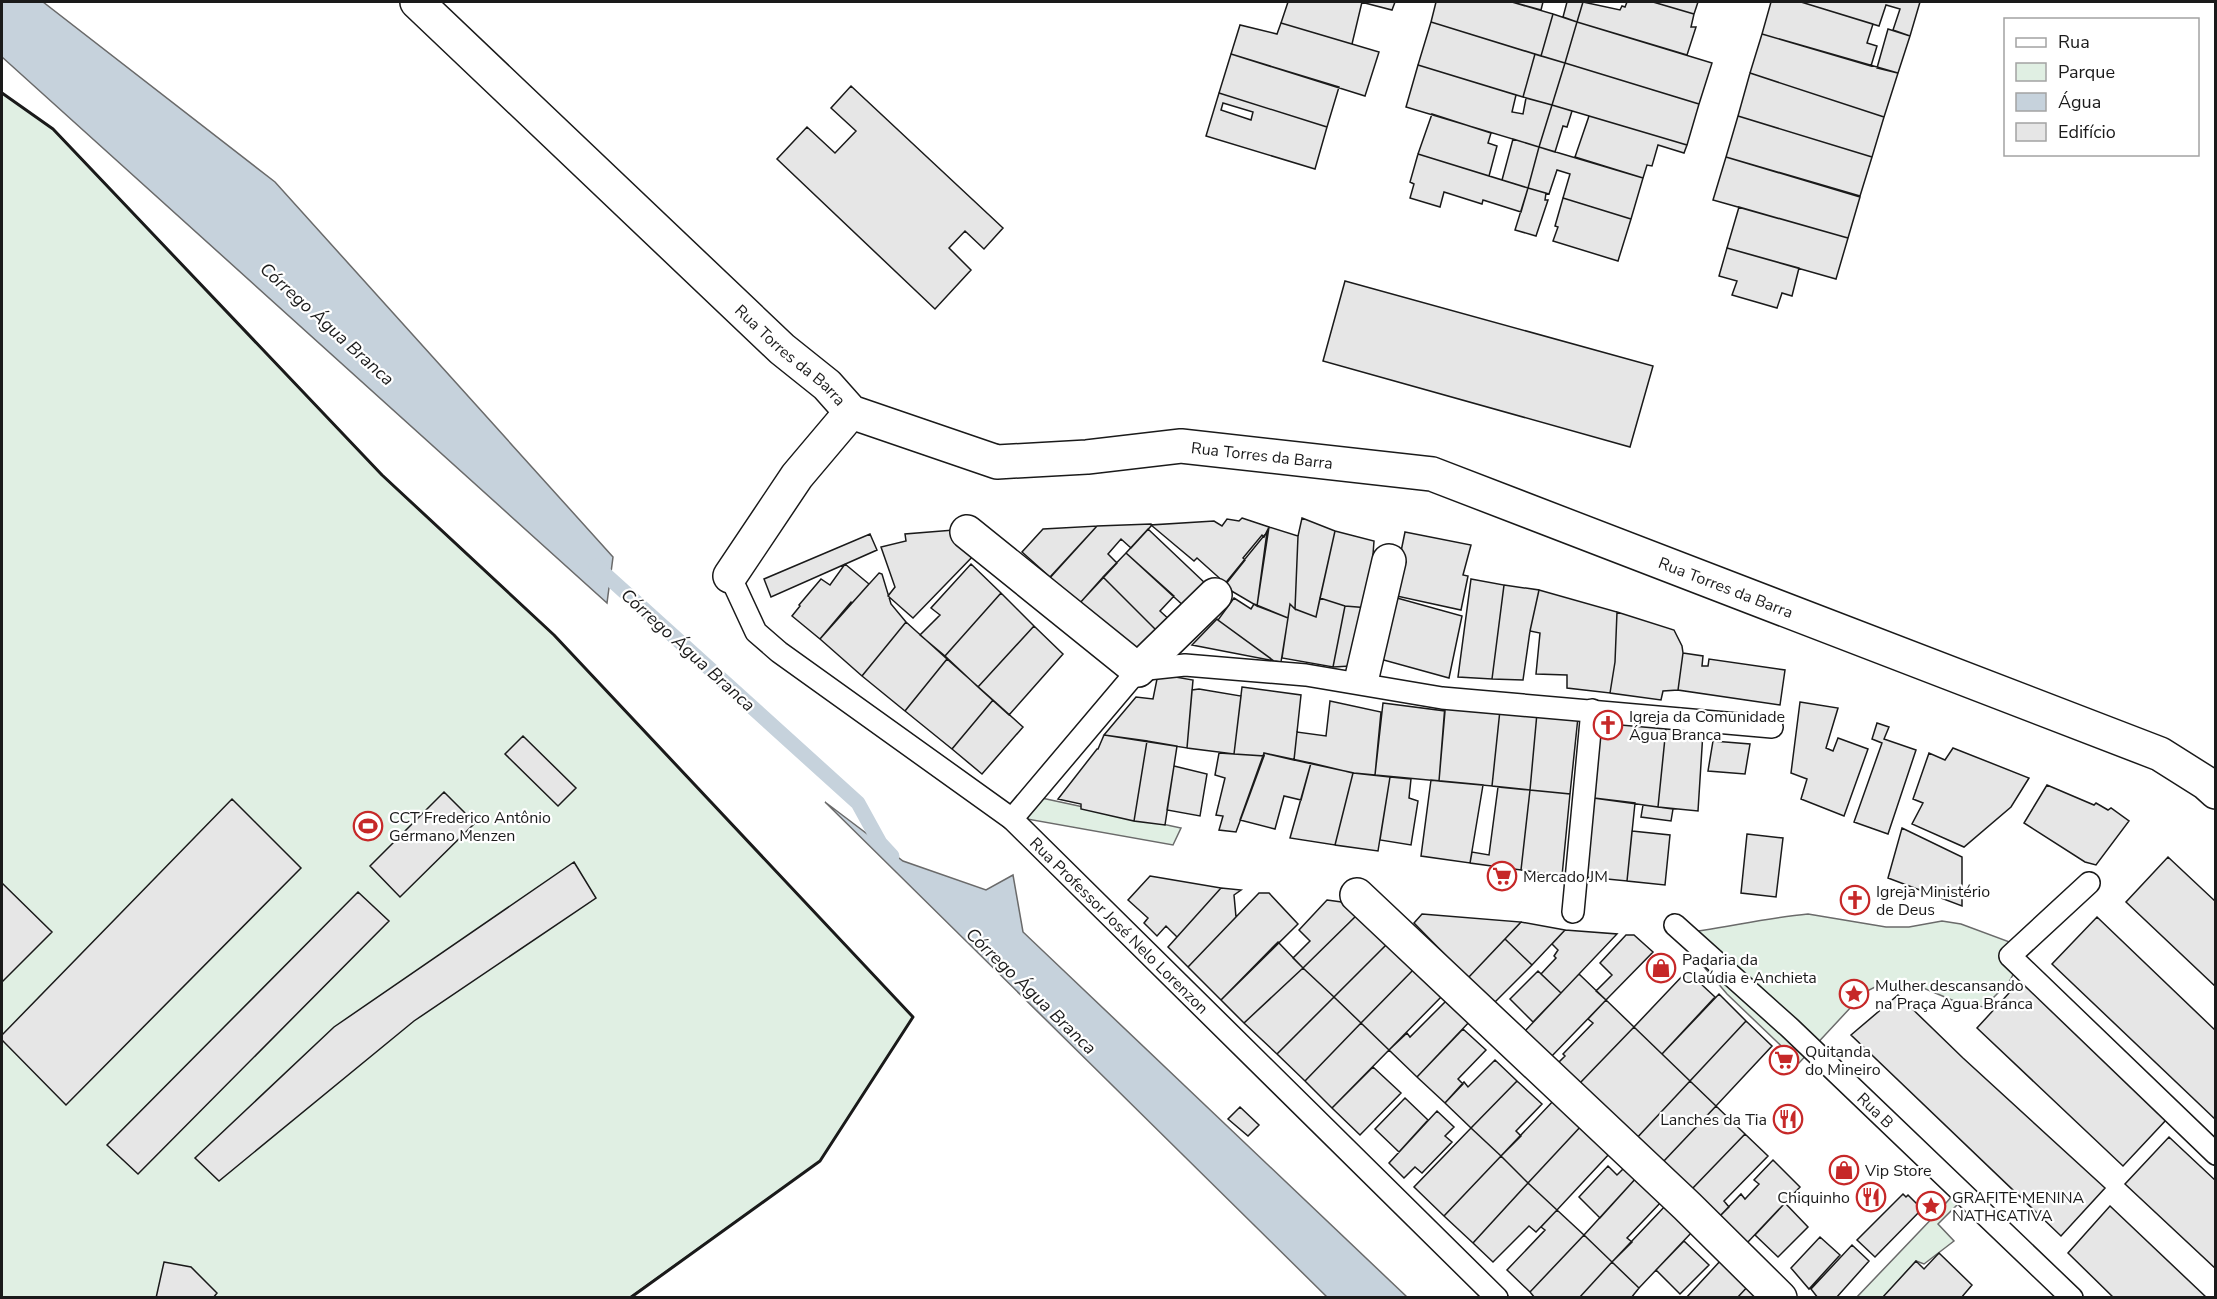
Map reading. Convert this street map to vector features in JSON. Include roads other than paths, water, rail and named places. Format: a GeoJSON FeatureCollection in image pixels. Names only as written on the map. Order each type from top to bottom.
{"type":"FeatureCollection","features":[{"type":"Feature","properties":{"kind":"street","name":"Rua Torres da Barra"},"geometry":{"type":"LineString","coordinates":[[417,2],[782,349],[827,385],[851,412],[997,462],[1087,457],[1181,446],[1432,474],[2160,754],[2206,783],[2216,792]]}},
{"type":"Feature","properties":{"kind":"street"},"geometry":{"type":"LineString","coordinates":[[730,576],[797,476],[851,412]]}},
{"type":"Feature","properties":{"kind":"street"},"geometry":{"type":"LineString","coordinates":[[967,532],[1138,670],[1215,595]]}},
{"type":"Feature","properties":{"kind":"street"},"geometry":{"type":"LineString","coordinates":[[1362,677],[1389,561]]}},
{"type":"Feature","properties":{"kind":"street"},"geometry":{"type":"LineString","coordinates":[[1357,895],[1687,1206],[1780,1298]]}},
{"type":"Feature","properties":{"kind":"lane","name":"Rua Professor José Nelo Lorenzon"},"geometry":{"type":"LineString","coordinates":[[730,576],[756,632],[778,652],[1012,819],[1497,1298]]}},
{"type":"Feature","properties":{"kind":"lane"},"geometry":{"type":"LineString","coordinates":[[1012,819],[1138,670],[1185,665],[1305,675],[1442,698],[1772,727]]}},
{"type":"Feature","properties":{"kind":"lane"},"geometry":{"type":"LineString","coordinates":[[1573,912],[1592,710]]}},
{"type":"Feature","properties":{"kind":"lane"},"geometry":{"type":"LineString","coordinates":[[2089,883],[2010,956],[2216,1154]]}},
{"type":"Feature","properties":{"kind":"lane","name":"Rua B"},"geometry":{"type":"LineString","coordinates":[[1675,926],[1796,1035],[2072,1298]]}},
{"type":"Feature","properties":{"kind":"water"},"geometry":{"type":"Polygon","coordinates":[[[2,2],[43,2],[275,182],[613,557],[607,603],[2,57],[2,2]]]}},
{"type":"Feature","properties":{"kind":"water"},"geometry":{"type":"Polygon","coordinates":[[[825,802],[903,861],[986,890],[1013,875],[1023,932],[1407,1297],[1327,1297],[825,802]]]}},
{"type":"Feature","properties":{"kind":"waterway","name":"Córrego Água Branca"},"geometry":{"type":"LineString","coordinates":[[596,566],[858,803],[880,843],[892,856]]}},
{"type":"Feature","properties":{"kind":"place","name":"Igreja da Comunidade Água Branca"},"geometry":{"type":"Point","coordinates":[1608,725]}},
{"type":"Feature","properties":{"kind":"place","name":"CCT Frederico Antônio Germano Menzen"},"geometry":{"type":"Point","coordinates":[368,826]}},
{"type":"Feature","properties":{"kind":"place","name":"Mercado JM"},"geometry":{"type":"Point","coordinates":[1502,876]}},
{"type":"Feature","properties":{"kind":"place","name":"Igreja Ministério de Deus"},"geometry":{"type":"Point","coordinates":[1855,900]}},
{"type":"Feature","properties":{"kind":"place","name":"Padaria da Claúdia e Anchieta"},"geometry":{"type":"Point","coordinates":[1661,968]}},
{"type":"Feature","properties":{"kind":"place","name":"Mulher descansando na Praça Agua Branca"},"geometry":{"type":"Point","coordinates":[1854,994]}},
{"type":"Feature","properties":{"kind":"place","name":"Quitanda do Mineiro"},"geometry":{"type":"Point","coordinates":[1784,1060]}},
{"type":"Feature","properties":{"kind":"place","name":"Lanches da Tia"},"geometry":{"type":"Point","coordinates":[1788,1119]}},
{"type":"Feature","properties":{"kind":"place","name":"Vip Store"},"geometry":{"type":"Point","coordinates":[1844,1170]}},
{"type":"Feature","properties":{"kind":"place","name":"Chiquinho"},"geometry":{"type":"Point","coordinates":[1871,1197]}},
{"type":"Feature","properties":{"kind":"place","name":"GRAFITE MENINA NATHCATIVA"},"geometry":{"type":"Point","coordinates":[1931,1206]}}]}
